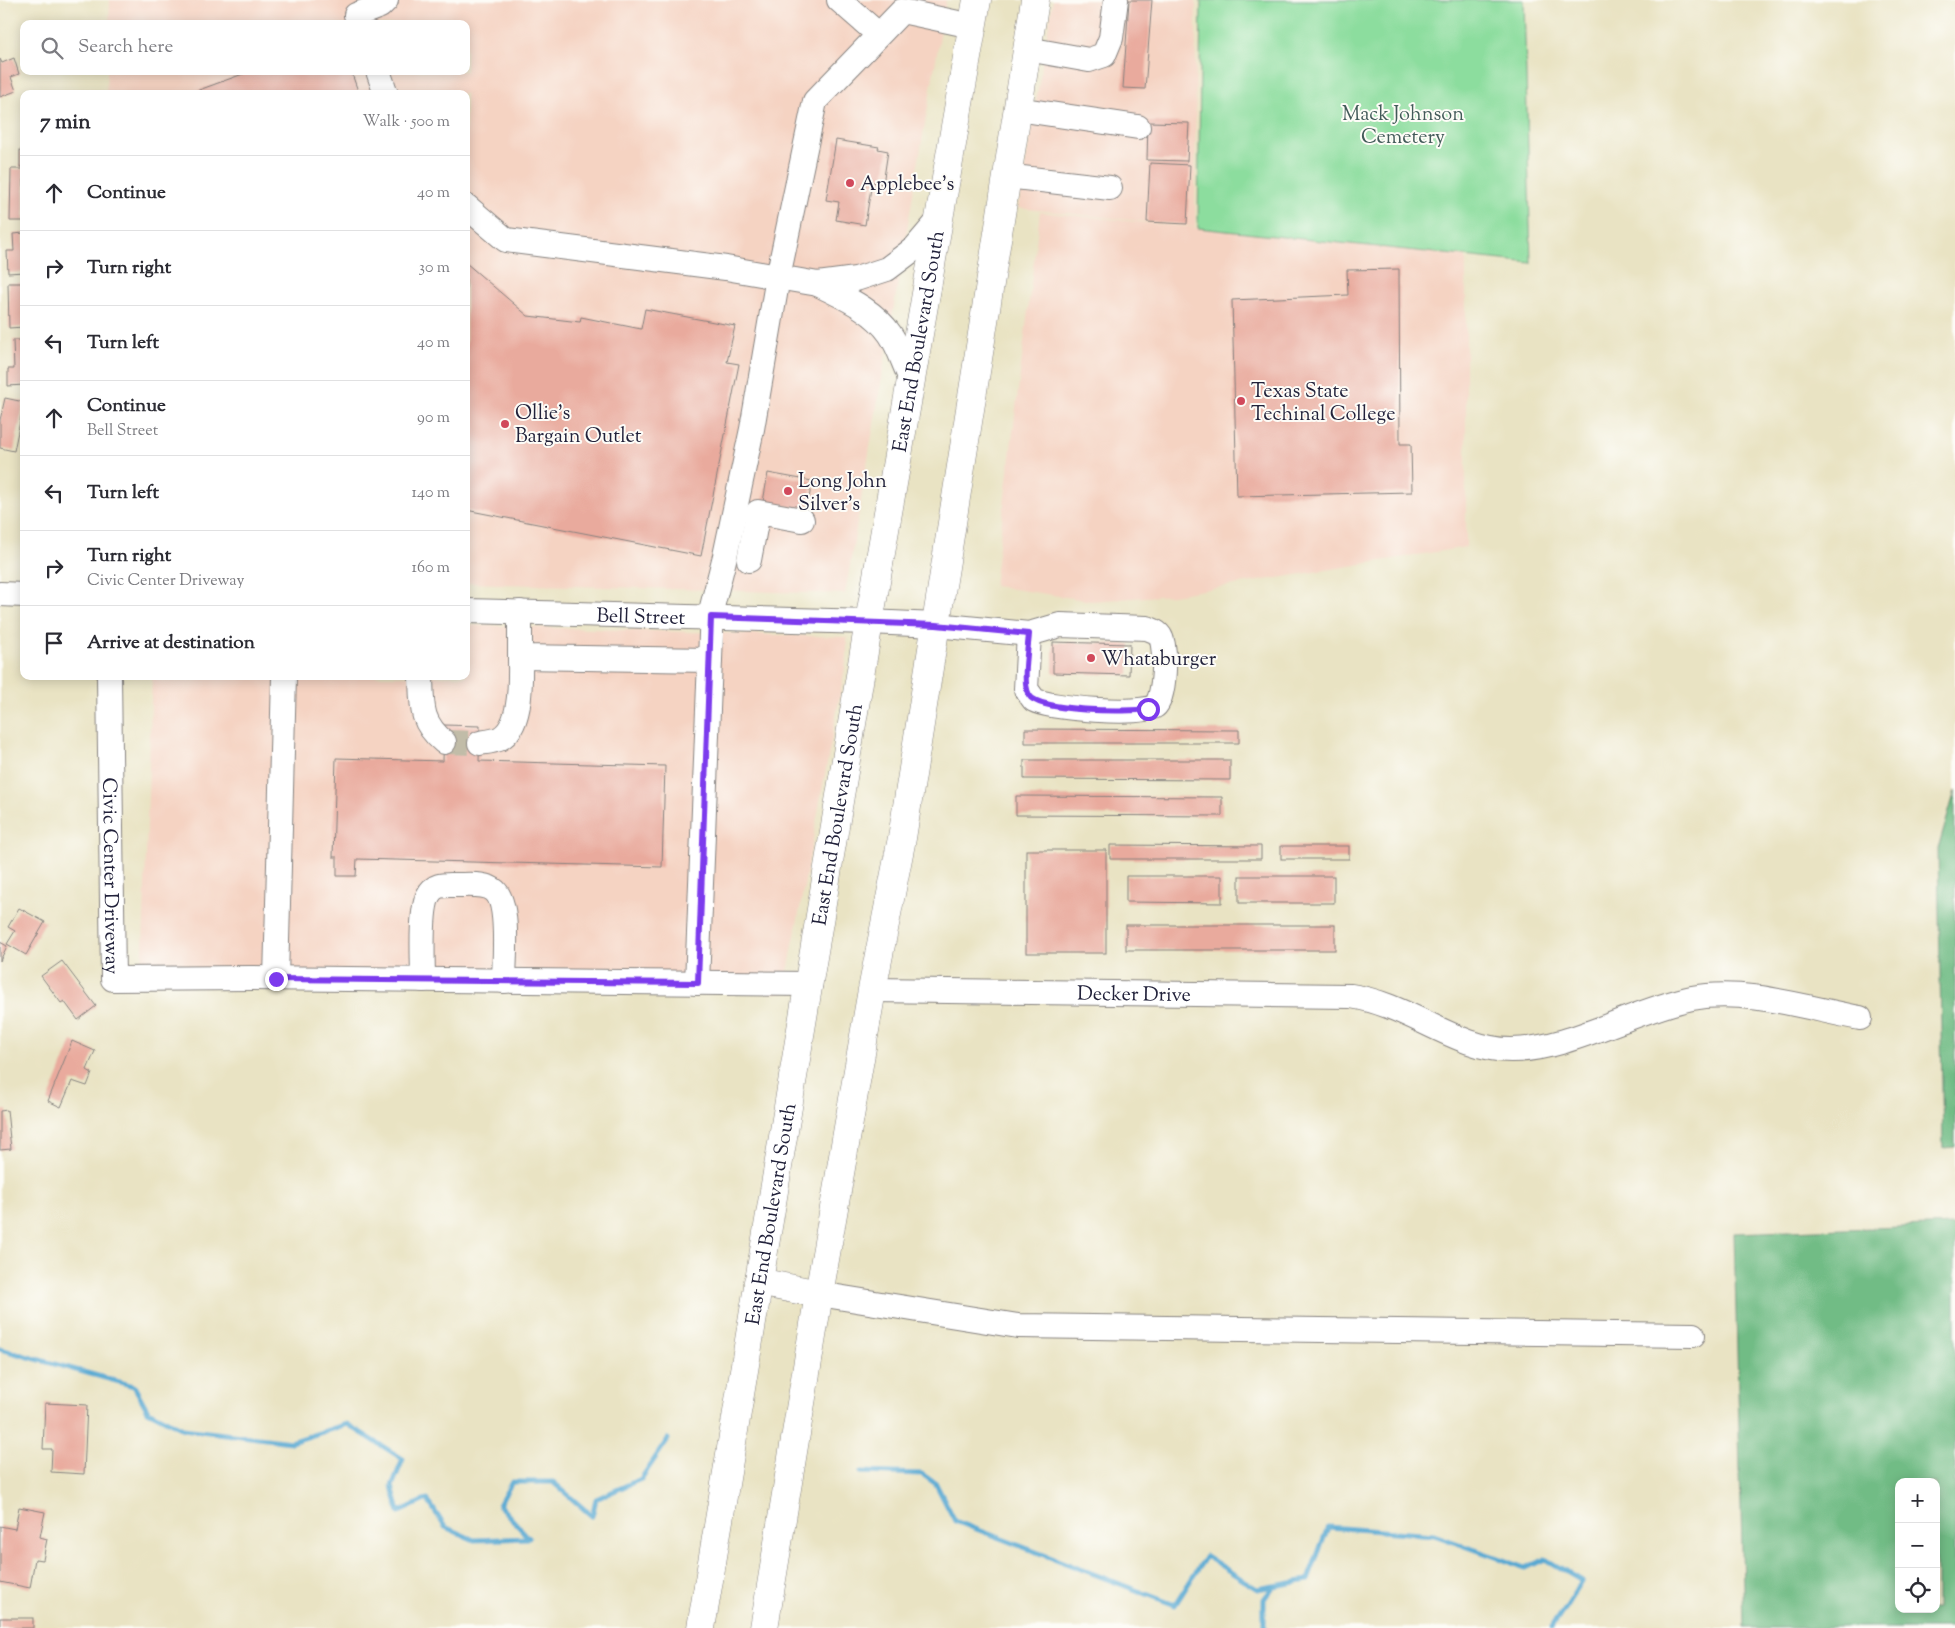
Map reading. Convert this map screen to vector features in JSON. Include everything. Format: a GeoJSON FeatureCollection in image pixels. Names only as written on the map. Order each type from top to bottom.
{"type":"FeatureCollection","features":[{"type":"Feature","properties":{"kind":"highway"},"geometry":{"type":"LineString","coordinates":[[764,1628],[819,1294],[872,990],[902,838],[1035,0]]}},
{"type":"Feature","properties":{"kind":"highway","name":"East End Boulevard South"},"geometry":{"type":"LineString","coordinates":[[701,1628],[869,622],[975,13]]}},
{"type":"Feature","properties":{"kind":"highway"},"geometry":{"type":"LineString","coordinates":[[758,1282],[819,1294]]}},
{"type":"Feature","properties":{"kind":"street"},"geometry":{"type":"LineString","coordinates":[[355,13],[380,6],[386,0]]}},
{"type":"Feature","properties":{"kind":"street"},"geometry":{"type":"LineString","coordinates":[[839,0],[878,34]]}},
{"type":"Feature","properties":{"kind":"street"},"geometry":{"type":"LineString","coordinates":[[1027,48],[1089,60],[1104,55],[1111,38],[1116,0]]}},
{"type":"Feature","properties":{"kind":"street"},"geometry":{"type":"LineString","coordinates":[[698,983],[711,617],[752,429],[778,277],[814,101],[902,11],[975,13]]}},
{"type":"Feature","properties":{"kind":"street"},"geometry":{"type":"LineString","coordinates":[[379,75],[385,90]]}},
{"type":"Feature","properties":{"kind":"street"},"geometry":{"type":"LineString","coordinates":[[1017,109],[1138,126]]}},
{"type":"Feature","properties":{"kind":"street"},"geometry":{"type":"LineString","coordinates":[[1006,176],[1110,188]]}},
{"type":"Feature","properties":{"kind":"street"},"geometry":{"type":"LineString","coordinates":[[470,209],[506,240],[818,284],[856,279],[888,269],[915,248],[938,221]]}},
{"type":"Feature","properties":{"kind":"street"},"geometry":{"type":"LineString","coordinates":[[818,284],[862,308],[882,323],[891,335],[911,379]]}},
{"type":"Feature","properties":{"kind":"street"},"geometry":{"type":"LineString","coordinates":[[749,560],[758,512],[802,520]]}},
{"type":"Feature","properties":{"kind":"street"},"geometry":{"type":"LineString","coordinates":[[0,594],[20,595]]}},
{"type":"Feature","properties":{"kind":"street","name":"Bell Street"},"geometry":{"type":"LineString","coordinates":[[470,611],[869,622],[936,625],[1029,634],[1060,626],[1085,625],[1147,628],[1158,632],[1165,653],[1161,695],[1158,703],[1148,709],[1126,711],[1054,706],[1034,700],[1029,697],[1026,681],[1029,634]]}},
{"type":"Feature","properties":{"kind":"street"},"geometry":{"type":"LineString","coordinates":[[480,743],[500,739],[510,729],[516,714],[520,690],[520,612]]}},
{"type":"Feature","properties":{"kind":"street"},"geometry":{"type":"LineString","coordinates":[[520,657],[710,660]]}},
{"type":"Feature","properties":{"kind":"street","name":"Civic Center Driveway"},"geometry":{"type":"LineString","coordinates":[[109,680],[113,979],[810,984]]}},
{"type":"Feature","properties":{"kind":"street"},"geometry":{"type":"LineString","coordinates":[[276,979],[284,680]]}},
{"type":"Feature","properties":{"kind":"street"},"geometry":{"type":"LineString","coordinates":[[422,680],[424,714],[430,730],[444,742]]}},
{"type":"Feature","properties":{"kind":"street"},"geometry":{"type":"LineString","coordinates":[[423,980],[425,909],[428,897],[434,887],[441,885],[480,885],[494,890],[501,899],[504,919],[504,981]]}},
{"type":"Feature","properties":{"kind":"street","name":"Decker Drive"},"geometry":{"type":"LineString","coordinates":[[872,990],[1334,995],[1368,998],[1395,1008],[1474,1044],[1498,1050],[1529,1049],[1553,1044],[1679,1002],[1707,996],[1759,999],[1860,1018]]}},
{"type":"Feature","properties":{"kind":"street"},"geometry":{"type":"LineString","coordinates":[[819,1294],[1018,1326],[1036,1327],[1693,1335]]}},
{"type":"Feature","properties":{"kind":"shaded area"},"geometry":{"type":"Polygon","coordinates":[[[110,0],[946,0],[845,594],[470,583],[470,90],[106,90],[107,75],[470,75],[470,20],[109,20],[110,0]]]}},
{"type":"Feature","properties":{"kind":"shaded area"},"geometry":{"type":"Polygon","coordinates":[[[1053,0],[1196,0],[1195,227],[1018,208],[1053,0]]]}},
{"type":"Feature","properties":{"kind":"shaded area","name":"Texas State Techinal College"},"geometry":{"type":"Polygon","coordinates":[[[1040,212],[1466,255],[1466,547],[1173,595],[1092,601],[994,586],[1040,212]]]}},
{"type":"Feature","properties":{"kind":"shaded area"},"geometry":{"type":"Polygon","coordinates":[[[470,625],[847,637],[847,657],[784,993],[142,976],[152,680],[470,680],[470,625]]]}},
{"type":"Feature","properties":{"kind":"green space","name":"Mack Johnson Cemetery"},"geometry":{"type":"Polygon","coordinates":[[[1201,0],[1524,0],[1531,263],[1198,228],[1201,0]]]}},
{"type":"Feature","properties":{"kind":"green space"},"geometry":{"type":"Polygon","coordinates":[[[1955,791],[1955,1147],[1943,1148],[1938,849],[1955,791]]]}},
{"type":"Feature","properties":{"kind":"green space"},"geometry":{"type":"Polygon","coordinates":[[[1955,1225],[1955,1628],[1744,1628],[1734,1233],[1955,1225]]]}},
{"type":"Feature","properties":{"kind":"building"},"geometry":{"type":"Polygon","coordinates":[[[1129,0],[1152,0],[1145,89],[1123,88],[1129,0]]]}},
{"type":"Feature","properties":{"kind":"building"},"geometry":{"type":"Polygon","coordinates":[[[14,58],[19,74],[11,77],[16,91],[0,97],[0,59],[2,63],[14,58]]]}},
{"type":"Feature","properties":{"kind":"building"},"geometry":{"type":"Polygon","coordinates":[[[240,75],[352,75],[358,90],[199,90],[240,75]]]}},
{"type":"Feature","properties":{"kind":"building"},"geometry":{"type":"Polygon","coordinates":[[[1148,122],[1189,123],[1187,161],[1147,160],[1148,122]]]}},
{"type":"Feature","properties":{"kind":"building","name":"Applebee's"},"geometry":{"type":"Polygon","coordinates":[[[836,140],[879,147],[878,149],[888,151],[883,184],[872,182],[865,225],[836,220],[839,202],[826,200],[836,140]]]}},
{"type":"Feature","properties":{"kind":"building"},"geometry":{"type":"Polygon","coordinates":[[[1150,163],[1190,165],[1187,224],[1147,222],[1150,163]]]}},
{"type":"Feature","properties":{"kind":"building"},"geometry":{"type":"Polygon","coordinates":[[[11,169],[20,169],[20,221],[10,221],[11,169]]]}},
{"type":"Feature","properties":{"kind":"building"},"geometry":{"type":"Polygon","coordinates":[[[20,233],[20,272],[8,273],[7,251],[14,251],[13,234],[20,233]]]}},
{"type":"Feature","properties":{"kind":"building"},"geometry":{"type":"Polygon","coordinates":[[[470,266],[528,316],[580,322],[581,317],[641,329],[645,309],[735,326],[727,362],[739,364],[701,556],[470,511],[470,266]]]}},
{"type":"Feature","properties":{"kind":"building"},"geometry":{"type":"Polygon","coordinates":[[[1399,269],[1400,444],[1411,444],[1412,492],[1237,496],[1232,300],[1348,295],[1347,270],[1399,269]]]}},
{"type":"Feature","properties":{"kind":"building"},"geometry":{"type":"Polygon","coordinates":[[[8,283],[20,283],[20,327],[9,328],[8,283]]]}},
{"type":"Feature","properties":{"kind":"building"},"geometry":{"type":"Polygon","coordinates":[[[13,340],[20,340],[20,385],[8,386],[8,369],[14,369],[13,340]]]}},
{"type":"Feature","properties":{"kind":"building"},"geometry":{"type":"Polygon","coordinates":[[[5,398],[20,401],[20,422],[14,451],[0,448],[0,420],[5,398]]]}},
{"type":"Feature","properties":{"kind":"building","name":"Long John Silver's"},"geometry":{"type":"Polygon","coordinates":[[[768,473],[812,481],[807,510],[763,502],[768,473]]]}},
{"type":"Feature","properties":{"kind":"building","name":"Whataburger"},"geometry":{"type":"Polygon","coordinates":[[[1053,642],[1130,644],[1129,675],[1053,673],[1053,642]]]}},
{"type":"Feature","properties":{"kind":"building"},"geometry":{"type":"Polygon","coordinates":[[[444,725],[480,726],[479,761],[665,766],[662,867],[357,859],[356,876],[337,876],[337,857],[333,857],[336,758],[443,761],[444,725]]]}},
{"type":"Feature","properties":{"kind":"building"},"geometry":{"type":"Polygon","coordinates":[[[1025,729],[1239,730],[1239,743],[1025,743],[1025,729]]]}},
{"type":"Feature","properties":{"kind":"building"},"geometry":{"type":"Polygon","coordinates":[[[1024,760],[1230,760],[1230,780],[1024,779],[1024,760]]]}},
{"type":"Feature","properties":{"kind":"building"},"geometry":{"type":"Polygon","coordinates":[[[1016,796],[1222,797],[1222,816],[1016,815],[1016,796]]]}},
{"type":"Feature","properties":{"kind":"building"},"geometry":{"type":"Polygon","coordinates":[[[1110,845],[1261,846],[1261,859],[1110,859],[1110,845]]]}},
{"type":"Feature","properties":{"kind":"building"},"geometry":{"type":"Polygon","coordinates":[[[1281,846],[1349,846],[1349,859],[1281,859],[1281,846]]]}},
{"type":"Feature","properties":{"kind":"building"},"geometry":{"type":"Polygon","coordinates":[[[1026,850],[1106,850],[1106,953],[1026,953],[1026,850]]]}},
{"type":"Feature","properties":{"kind":"building"},"geometry":{"type":"Polygon","coordinates":[[[1126,876],[1222,876],[1222,903],[1126,902],[1126,876]]]}},
{"type":"Feature","properties":{"kind":"building"},"geometry":{"type":"Polygon","coordinates":[[[1239,876],[1334,876],[1334,903],[1239,903],[1239,876]]]}},
{"type":"Feature","properties":{"kind":"building"},"geometry":{"type":"Polygon","coordinates":[[[19,908],[45,922],[26,955],[7,944],[15,931],[8,927],[19,908]]]}},
{"type":"Feature","properties":{"kind":"building"},"geometry":{"type":"Polygon","coordinates":[[[1126,925],[1335,925],[1335,950],[1126,950],[1126,925]]]}},
{"type":"Feature","properties":{"kind":"building"},"geometry":{"type":"Polygon","coordinates":[[[0,942],[7,946],[0,961],[0,942]]]}},
{"type":"Feature","properties":{"kind":"building"},"geometry":{"type":"Polygon","coordinates":[[[62,961],[96,1006],[78,1020],[64,1001],[61,1003],[41,976],[62,961]]]}},
{"type":"Feature","properties":{"kind":"building"},"geometry":{"type":"Polygon","coordinates":[[[72,1041],[95,1051],[87,1070],[92,1073],[87,1086],[72,1081],[61,1107],[48,1101],[72,1041]]]}},
{"type":"Feature","properties":{"kind":"building"},"geometry":{"type":"Polygon","coordinates":[[[7,1110],[11,1149],[0,1150],[0,1111],[7,1110]]]}},
{"type":"Feature","properties":{"kind":"building"},"geometry":{"type":"Polygon","coordinates":[[[45,1403],[87,1405],[84,1474],[51,1472],[52,1449],[43,1449],[45,1403]]]}},
{"type":"Feature","properties":{"kind":"building"},"geometry":{"type":"Polygon","coordinates":[[[19,1507],[45,1512],[40,1537],[47,1539],[43,1560],[35,1559],[30,1588],[0,1582],[0,1526],[15,1529],[19,1507]]]}},
{"type":"Feature","properties":{"kind":"building"},"geometry":{"type":"Polygon","coordinates":[[[0,1618],[33,1618],[33,1628],[0,1628],[0,1618]]]}},
{"type":"Feature","properties":{"kind":"waterway"},"geometry":{"type":"LineString","coordinates":[[0,1349],[134,1386],[148,1411],[183,1429],[291,1442],[347,1424],[403,1459],[392,1486],[399,1512],[427,1499],[445,1527],[474,1540],[529,1538],[499,1505],[512,1482],[553,1482],[592,1516],[596,1499],[641,1479],[668,1439]]}},
{"type":"Feature","properties":{"kind":"waterway"},"geometry":{"type":"LineString","coordinates":[[861,1472],[922,1474],[936,1484],[955,1521],[1175,1605],[1206,1556],[1257,1589],[1308,1580],[1328,1527],[1434,1535],[1526,1568],[1545,1559],[1582,1581],[1552,1628]]}},
{"type":"Feature","properties":{"kind":"waterway"},"geometry":{"type":"LineString","coordinates":[[1264,1628],[1264,1599],[1273,1587]]}},
{"type":"Feature","properties":{"kind":"tunnel"},"geometry":{"type":"LineString","coordinates":[[444,742],[480,743]]}},
{"type":"Feature","properties":{"kind":"place","name":"Applebee's"},"geometry":{"type":"Point","coordinates":[850,183]}},
{"type":"Feature","properties":{"kind":"place","name":"Texas State Techinal College"},"geometry":{"type":"Point","coordinates":[1241,401]}},
{"type":"Feature","properties":{"kind":"place","name":"Ollie's Bargain Outlet"},"geometry":{"type":"Point","coordinates":[505,424]}},
{"type":"Feature","properties":{"kind":"place","name":"Long John Silver's"},"geometry":{"type":"Point","coordinates":[788,491]}},
{"type":"Feature","properties":{"kind":"place","name":"Whataburger"},"geometry":{"type":"Point","coordinates":[1091,658]}},
{"type":"Feature","properties":{"kind":"route"},"geometry":{"type":"LineString","coordinates":[[276,979],[698,983],[711,617],[936,625],[1029,634],[1026,689],[1029,697],[1040,703],[1054,706],[1126,711],[1148,709]]}}]}
